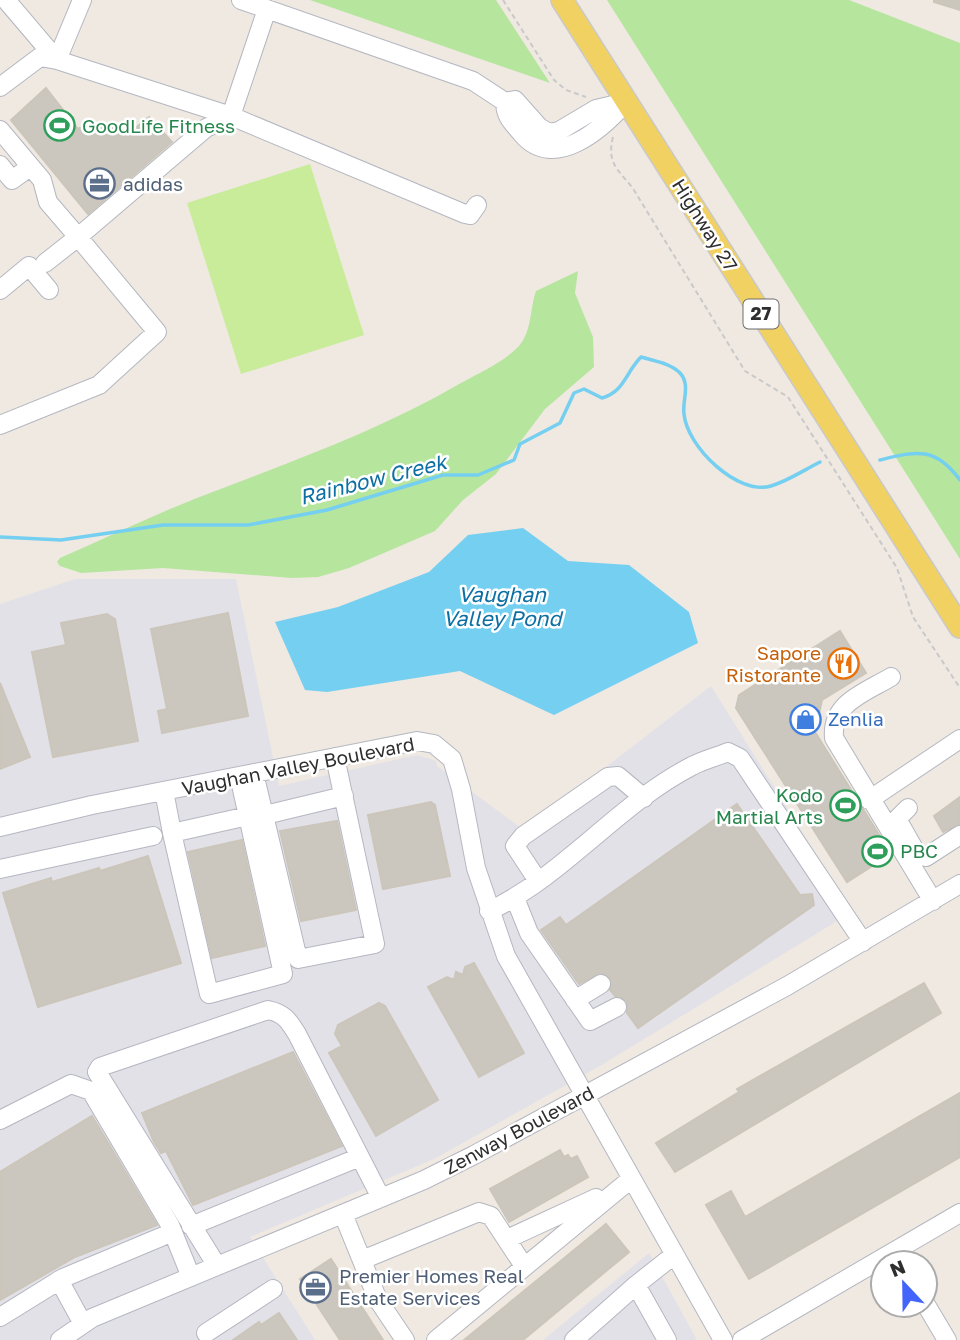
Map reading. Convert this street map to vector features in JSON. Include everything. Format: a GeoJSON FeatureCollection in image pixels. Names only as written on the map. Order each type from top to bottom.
{"type":"FeatureCollection","features":[{"type":"Feature","properties":{"kind":"main road","name":"Highway 27"},"geometry":{"type":"LineString","coordinates":[[562,0],[960,627]]}},
{"type":"Feature","properties":{"kind":"street"},"geometry":{"type":"LineString","coordinates":[[6,0],[57,60]]}},
{"type":"Feature","properties":{"kind":"street"},"geometry":{"type":"LineString","coordinates":[[57,60],[82,0]]}},
{"type":"Feature","properties":{"kind":"street"},"geometry":{"type":"LineString","coordinates":[[240,0],[472,81],[505,102],[505,114],[531,144],[546,150],[564,149],[606,124],[626,102]]}},
{"type":"Feature","properties":{"kind":"street"},"geometry":{"type":"LineString","coordinates":[[45,263],[206,128],[231,116],[267,9]]}},
{"type":"Feature","properties":{"kind":"street"},"geometry":{"type":"LineString","coordinates":[[0,87],[40,57],[57,60],[231,116],[465,214],[470,215],[477,205]]}},
{"type":"Feature","properties":{"kind":"street"},"geometry":{"type":"LineString","coordinates":[[0,130],[42,180],[48,202],[157,332],[99,385],[0,425]]}},
{"type":"Feature","properties":{"kind":"street"},"geometry":{"type":"LineString","coordinates":[[0,166],[12,180],[30,167]]}},
{"type":"Feature","properties":{"kind":"street"},"geometry":{"type":"LineString","coordinates":[[0,290],[29,266],[49,289]]}},
{"type":"Feature","properties":{"kind":"street"},"geometry":{"type":"LineString","coordinates":[[891,677],[842,706],[833,723],[837,746],[933,901]]}},
{"type":"Feature","properties":{"kind":"street"},"geometry":{"type":"LineString","coordinates":[[869,800],[960,739]]}},
{"type":"Feature","properties":{"kind":"street","name":"Vaughan Valley Boulevard"},"geometry":{"type":"LineString","coordinates":[[0,827],[164,791],[417,741],[434,744],[444,750],[452,759],[461,789],[476,868],[506,956],[584,1096],[628,1182],[723,1340]]}},
{"type":"Feature","properties":{"kind":"street"},"geometry":{"type":"LineString","coordinates":[[489,911],[515,898],[644,799],[692,766],[728,752],[740,758],[863,942]]}},
{"type":"Feature","properties":{"kind":"street"},"geometry":{"type":"LineString","coordinates":[[246,775],[299,959],[375,944],[335,757]]}},
{"type":"Feature","properties":{"kind":"street"},"geometry":{"type":"LineString","coordinates":[[538,881],[515,846],[523,835],[608,777],[618,776],[644,799]]}},
{"type":"Feature","properties":{"kind":"street"},"geometry":{"type":"LineString","coordinates":[[164,791],[209,994],[283,974],[256,816]]}},
{"type":"Feature","properties":{"kind":"street"},"geometry":{"type":"LineString","coordinates":[[172,833],[344,796]]}},
{"type":"Feature","properties":{"kind":"street"},"geometry":{"type":"LineString","coordinates":[[905,811],[897,819],[899,827],[917,854],[926,857],[960,835]]}},
{"type":"Feature","properties":{"kind":"street"},"geometry":{"type":"LineString","coordinates":[[0,869],[153,836]]}},
{"type":"Feature","properties":{"kind":"street","name":"Zenway Boulevard"},"geometry":{"type":"LineString","coordinates":[[60,1340],[83,1324],[449,1168],[863,942],[960,884]]}},
{"type":"Feature","properties":{"kind":"street"},"geometry":{"type":"LineString","coordinates":[[515,898],[529,933],[590,1021],[617,1007]]}},
{"type":"Feature","properties":{"kind":"street"},"geometry":{"type":"LineString","coordinates":[[575,1000],[601,984]]}},
{"type":"Feature","properties":{"kind":"street"},"geometry":{"type":"LineString","coordinates":[[217,1266],[97,1072],[100,1067],[268,1010],[287,1017],[381,1198]]}},
{"type":"Feature","properties":{"kind":"street"},"geometry":{"type":"LineString","coordinates":[[0,1120],[71,1084],[90,1091],[173,1232],[191,1277]]}},
{"type":"Feature","properties":{"kind":"street"},"geometry":{"type":"LineString","coordinates":[[191,1226],[360,1157]]}},
{"type":"Feature","properties":{"kind":"street"},"geometry":{"type":"LineString","coordinates":[[507,1239],[628,1182]]}},
{"type":"Feature","properties":{"kind":"street"},"geometry":{"type":"LineString","coordinates":[[436,1340],[628,1182]]}},
{"type":"Feature","properties":{"kind":"street"},"geometry":{"type":"LineString","coordinates":[[362,1260],[479,1212],[491,1216],[524,1266]]}},
{"type":"Feature","properties":{"kind":"street"},"geometry":{"type":"LineString","coordinates":[[908,1249],[960,1213]]}},
{"type":"Feature","properties":{"kind":"street"},"geometry":{"type":"LineString","coordinates":[[343,1214],[378,1300],[405,1340]]}},
{"type":"Feature","properties":{"kind":"street"},"geometry":{"type":"LineString","coordinates":[[0,1317],[59,1280],[173,1232]]}},
{"type":"Feature","properties":{"kind":"street"},"geometry":{"type":"LineString","coordinates":[[574,1340],[674,1255]]}},
{"type":"Feature","properties":{"kind":"street"},"geometry":{"type":"LineString","coordinates":[[742,1340],[869,1272]]}},
{"type":"Feature","properties":{"kind":"street"},"geometry":{"type":"LineString","coordinates":[[59,1280],[83,1324]]}},
{"type":"Feature","properties":{"kind":"street"},"geometry":{"type":"LineString","coordinates":[[636,1285],[667,1340]]}},
{"type":"Feature","properties":{"kind":"street"},"geometry":{"type":"LineString","coordinates":[[206,1333],[273,1289]]}},
{"type":"Feature","properties":{"kind":"street"},"geometry":{"type":"LineString","coordinates":[[932,1319],[939,1337]]}},
{"type":"Feature","properties":{"kind":"path"},"geometry":{"type":"LineString","coordinates":[[503,0],[554,80],[566,90],[589,98]]}},
{"type":"Feature","properties":{"kind":"path"},"geometry":{"type":"LineString","coordinates":[[613,136],[609,154],[616,169],[632,187],[745,371],[788,397],[897,568],[913,617],[960,688]]}},
{"type":"Feature","properties":{"kind":"shaded area"},"geometry":{"type":"Polygon","coordinates":[[[75,579],[236,579],[279,786],[417,755],[436,761],[437,766],[524,830],[711,686],[852,912],[600,1066],[434,1159],[250,1237],[315,1340],[0,1340],[0,604],[75,579]]]}},
{"type":"Feature","properties":{"kind":"shaded area"},"geometry":{"type":"Polygon","coordinates":[[[649,1253],[697,1340],[543,1340],[649,1253]]]}},
{"type":"Feature","properties":{"kind":"green space"},"geometry":{"type":"Polygon","coordinates":[[[310,0],[496,0],[550,83],[310,0]]]}},
{"type":"Feature","properties":{"kind":"green space"},"geometry":{"type":"Polygon","coordinates":[[[607,0],[849,0],[960,43],[960,559],[607,0]]]}},
{"type":"Feature","properties":{"kind":"green space"},"geometry":{"type":"Polygon","coordinates":[[[310,164],[364,335],[241,374],[187,203],[310,164]]]}},
{"type":"Feature","properties":{"kind":"green space"},"geometry":{"type":"Polygon","coordinates":[[[578,271],[575,293],[593,337],[594,367],[545,409],[496,474],[463,500],[435,531],[349,568],[318,577],[292,578],[163,568],[81,573],[60,566],[57,562],[60,558],[163,512],[364,432],[484,371],[506,357],[523,340],[529,326],[536,291],[578,271]]]}},
{"type":"Feature","properties":{"kind":"water","name":"Vaughan Valley Pond"},"geometry":{"type":"Polygon","coordinates":[[[523,528],[568,561],[629,565],[689,612],[698,643],[554,715],[460,671],[327,692],[305,690],[275,622],[338,607],[429,572],[468,535],[523,528]]]}},
{"type":"Feature","properties":{"kind":"building"},"geometry":{"type":"Polygon","coordinates":[[[960,0],[960,10],[934,2],[960,0]]]}},
{"type":"Feature","properties":{"kind":"building","name":"adidas"},"geometry":{"type":"Polygon","coordinates":[[[46,88],[78,129],[89,123],[106,124],[124,137],[149,117],[172,142],[88,214],[11,120],[46,88]]]}},
{"type":"Feature","properties":{"kind":"building"},"geometry":{"type":"Polygon","coordinates":[[[228,613],[248,716],[162,733],[158,711],[167,709],[151,629],[228,613]]]}},
{"type":"Feature","properties":{"kind":"building"},"geometry":{"type":"Polygon","coordinates":[[[107,614],[115,619],[138,741],[53,757],[32,652],[66,645],[61,623],[107,614]]]}},
{"type":"Feature","properties":{"kind":"building"},"geometry":{"type":"Polygon","coordinates":[[[840,631],[866,673],[822,700],[815,732],[891,854],[847,882],[736,708],[739,695],[840,631]]]}},
{"type":"Feature","properties":{"kind":"building"},"geometry":{"type":"Polygon","coordinates":[[[0,683],[30,757],[0,769],[0,683]]]}},
{"type":"Feature","properties":{"kind":"building"},"geometry":{"type":"Polygon","coordinates":[[[960,797],[960,824],[943,832],[934,816],[960,797]]]}},
{"type":"Feature","properties":{"kind":"building"},"geometry":{"type":"Polygon","coordinates":[[[431,802],[435,805],[450,876],[383,889],[368,815],[431,802]]]}},
{"type":"Feature","properties":{"kind":"building"},"geometry":{"type":"Polygon","coordinates":[[[737,804],[800,895],[812,894],[814,905],[638,1028],[627,1013],[627,1001],[615,996],[610,990],[610,978],[600,973],[579,984],[541,930],[560,917],[566,925],[737,804]]]}},
{"type":"Feature","properties":{"kind":"building"},"geometry":{"type":"Polygon","coordinates":[[[337,821],[356,910],[301,921],[280,831],[337,821]]]}},
{"type":"Feature","properties":{"kind":"building"},"geometry":{"type":"Polygon","coordinates":[[[242,840],[265,946],[212,958],[188,852],[242,840]]]}},
{"type":"Feature","properties":{"kind":"building"},"geometry":{"type":"Polygon","coordinates":[[[148,856],[181,963],[38,1007],[3,893],[51,878],[52,882],[99,868],[100,871],[148,856]]]}},
{"type":"Feature","properties":{"kind":"building"},"geometry":{"type":"Polygon","coordinates":[[[474,963],[524,1053],[479,1077],[428,987],[447,977],[454,980],[456,972],[463,975],[465,967],[474,963]]]}},
{"type":"Feature","properties":{"kind":"building"},"geometry":{"type":"Polygon","coordinates":[[[924,983],[941,1013],[675,1172],[656,1143],[739,1092],[737,1089],[924,983]]]}},
{"type":"Feature","properties":{"kind":"building"},"geometry":{"type":"Polygon","coordinates":[[[379,1003],[385,1006],[438,1100],[376,1136],[329,1053],[342,1046],[335,1034],[338,1025],[379,1003]]]}},
{"type":"Feature","properties":{"kind":"building"},"geometry":{"type":"Polygon","coordinates":[[[293,1052],[342,1146],[193,1205],[166,1151],[161,1153],[154,1142],[142,1113],[293,1052]]]}},
{"type":"Feature","properties":{"kind":"building"},"geometry":{"type":"Polygon","coordinates":[[[960,1093],[960,1157],[749,1279],[706,1205],[731,1191],[745,1217],[960,1093]]]}},
{"type":"Feature","properties":{"kind":"building"},"geometry":{"type":"Polygon","coordinates":[[[92,1116],[157,1225],[75,1257],[0,1300],[0,1172],[92,1116]]]}},
{"type":"Feature","properties":{"kind":"building"},"geometry":{"type":"Polygon","coordinates":[[[560,1150],[564,1157],[568,1155],[571,1159],[577,1156],[588,1177],[509,1222],[490,1189],[560,1150]]]}},
{"type":"Feature","properties":{"kind":"building"},"geometry":{"type":"Polygon","coordinates":[[[606,1224],[629,1252],[523,1340],[464,1340],[606,1224]]]}},
{"type":"Feature","properties":{"kind":"building"},"geometry":{"type":"Polygon","coordinates":[[[331,1259],[383,1340],[340,1340],[300,1279],[331,1259]]]}},
{"type":"Feature","properties":{"kind":"building"},"geometry":{"type":"Polygon","coordinates":[[[279,1313],[297,1340],[233,1340],[259,1322],[261,1325],[279,1313]]]}},
{"type":"Feature","properties":{"kind":"waterway","name":"Rainbow Creek"},"geometry":{"type":"LineString","coordinates":[[0,537],[61,540],[163,525],[248,525],[327,510],[443,475],[478,475],[514,460],[520,444],[560,423],[574,393],[584,389],[602,398],[616,391],[641,357],[667,365],[680,373],[685,382],[684,414],[687,427],[704,454],[730,476],[744,484],[771,486],[820,462]]}},
{"type":"Feature","properties":{"kind":"waterway","name":"Rainbow Creek"},"geometry":{"type":"LineString","coordinates":[[880,460],[915,453],[925,454],[942,461],[960,480]]}},
{"type":"Feature","properties":{"kind":"place","name":"GoodLife Fitness"},"geometry":{"type":"Point","coordinates":[59,126]}},
{"type":"Feature","properties":{"kind":"place","name":"adidas"},"geometry":{"type":"Point","coordinates":[100,184]}},
{"type":"Feature","properties":{"kind":"place","name":"Sapore Ristorante"},"geometry":{"type":"Point","coordinates":[844,664]}},
{"type":"Feature","properties":{"kind":"place","name":"Zenlia"},"geometry":{"type":"Point","coordinates":[805,719]}},
{"type":"Feature","properties":{"kind":"place","name":"Kodo Martial Arts"},"geometry":{"type":"Point","coordinates":[846,806]}},
{"type":"Feature","properties":{"kind":"place","name":"PBC"},"geometry":{"type":"Point","coordinates":[877,851]}},
{"type":"Feature","properties":{"kind":"place","name":"Premier Homes Real Estate Services"},"geometry":{"type":"Point","coordinates":[316,1287]}}]}
